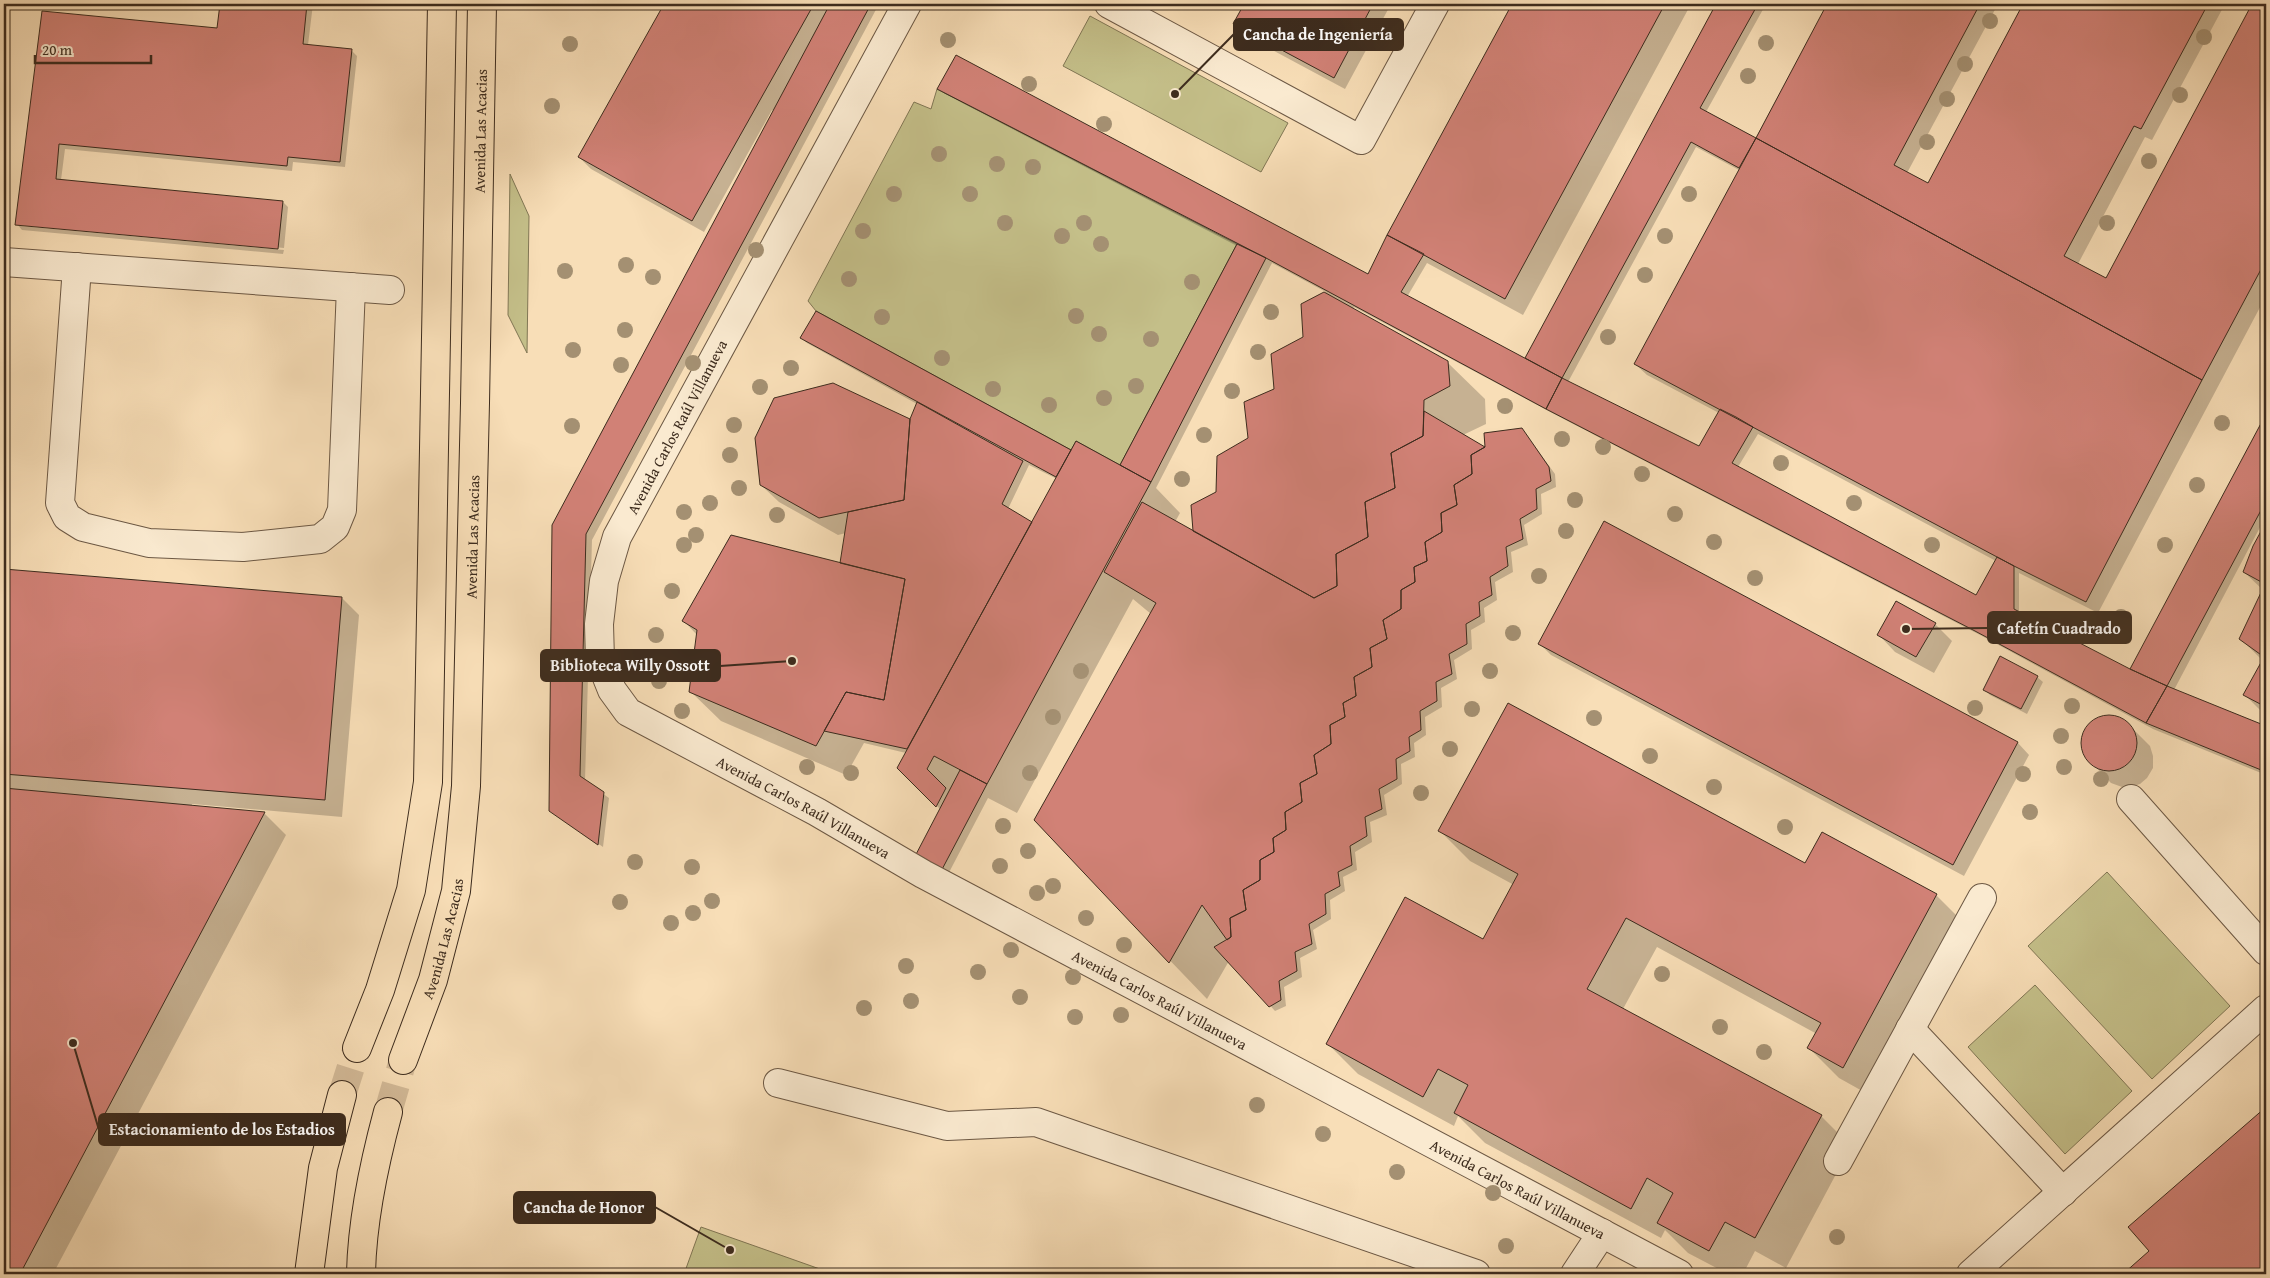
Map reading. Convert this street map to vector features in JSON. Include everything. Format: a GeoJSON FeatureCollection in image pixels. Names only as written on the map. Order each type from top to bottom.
{"type":"FeatureCollection","features":[{"type":"Feature","properties":{"kind":"main road"},"geometry":{"type":"LineString","coordinates":[[357,1048],[383,981],[411,890],[428,782],[442,4]]}},
{"type":"Feature","properties":{"kind":"main road","name":"Avenida Las Acacias"},"geometry":{"type":"LineString","coordinates":[[403,1060],[433,980],[456,892],[466,786],[476,404],[482,4]]}},
{"type":"Feature","properties":{"kind":"main road"},"geometry":{"type":"LineString","coordinates":[[309,1274],[323,1168],[342,1095]]}},
{"type":"Feature","properties":{"kind":"main road"},"geometry":{"type":"LineString","coordinates":[[361,1274],[361,1253],[376,1156],[388,1112]]}},
{"type":"Feature","properties":{"kind":"lane","name":"Avenida Carlos Raúl Villanueva"},"geometry":{"type":"LineString","coordinates":[[907,4],[618,537],[604,581],[599,624],[600,660],[612,690],[628,712],[817,812],[923,874],[1679,1274]]}},
{"type":"Feature","properties":{"kind":"lane"},"geometry":{"type":"LineString","coordinates":[[1110,4],[1362,140],[1435,4]]}},
{"type":"Feature","properties":{"kind":"lane"},"geometry":{"type":"LineString","coordinates":[[4,262],[390,290]]}},
{"type":"Feature","properties":{"kind":"lane"},"geometry":{"type":"LineString","coordinates":[[77,267],[60,503],[67,517],[83,528],[149,542],[243,546],[320,539],[335,527],[342,510],[351,287]]}},
{"type":"Feature","properties":{"kind":"lane"},"geometry":{"type":"LineString","coordinates":[[2131,799],[2266,951]]}},
{"type":"Feature","properties":{"kind":"lane"},"geometry":{"type":"LineString","coordinates":[[1838,1161],[1982,898]]}},
{"type":"Feature","properties":{"kind":"lane"},"geometry":{"type":"LineString","coordinates":[[1971,1274],[2266,1010]]}},
{"type":"Feature","properties":{"kind":"lane"},"geometry":{"type":"LineString","coordinates":[[1910,1029],[2063,1192]]}},
{"type":"Feature","properties":{"kind":"lane"},"geometry":{"type":"LineString","coordinates":[[778,1083],[947,1126],[1036,1122],[1476,1274]]}},
{"type":"Feature","properties":{"kind":"lane"},"geometry":{"type":"LineString","coordinates":[[1575,1274],[1602,1233]]}},
{"type":"Feature","properties":{"kind":"shaded area"},"geometry":{"type":"Polygon","coordinates":[[[1090,16],[1288,123],[1261,172],[1063,66],[1090,16]]]}},
{"type":"Feature","properties":{"kind":"shaded area"},"geometry":{"type":"Polygon","coordinates":[[[937,89],[1237,244],[1120,465],[1076,441],[1071,450],[816,311],[808,301],[914,102],[931,109],[937,89]]]}},
{"type":"Feature","properties":{"kind":"shaded area"},"geometry":{"type":"Polygon","coordinates":[[[510,174],[529,216],[527,353],[508,315],[510,174]]]}},
{"type":"Feature","properties":{"kind":"shaded area"},"geometry":{"type":"Polygon","coordinates":[[[2107,872],[2230,1006],[2152,1079],[2028,946],[2107,872]]]}},
{"type":"Feature","properties":{"kind":"shaded area"},"geometry":{"type":"Polygon","coordinates":[[[2035,985],[2132,1091],[2065,1154],[1968,1047],[2035,985]]]}},
{"type":"Feature","properties":{"kind":"shaded area"},"geometry":{"type":"Polygon","coordinates":[[[701,1227],[834,1274],[684,1274],[701,1227]]]}},
{"type":"Feature","properties":{"kind":"building"},"geometry":{"type":"Polygon","coordinates":[[[220,4],[307,4],[303,44],[352,49],[340,162],[288,157],[287,166],[59,144],[56,179],[283,201],[278,249],[15,225],[42,11],[217,28],[220,4]]]}},
{"type":"Feature","properties":{"kind":"building"},"geometry":{"type":"Polygon","coordinates":[[[664,4],[814,4],[692,221],[578,157],[664,4]]]}},
{"type":"Feature","properties":{"kind":"building"},"geometry":{"type":"Polygon","coordinates":[[[830,4],[871,4],[586,534],[580,776],[604,792],[598,845],[549,811],[552,525],[830,4]]]}},
{"type":"Feature","properties":{"kind":"building"},"geometry":{"type":"Polygon","coordinates":[[[1244,4],[1373,4],[1334,78],[1233,24],[1244,4]]]}},
{"type":"Feature","properties":{"kind":"building"},"geometry":{"type":"Polygon","coordinates":[[[1512,4],[1665,4],[1505,299],[1387,235],[1512,4]]]}},
{"type":"Feature","properties":{"kind":"building"},"geometry":{"type":"Polygon","coordinates":[[[1716,4],[1758,4],[1700,108],[1756,138],[1739,168],[1691,142],[1562,378],[1525,358],[1716,4]]]}},
{"type":"Feature","properties":{"kind":"building"},"geometry":{"type":"Polygon","coordinates":[[[1827,4],[1980,4],[1894,165],[1928,183],[2023,4],[2208,4],[2141,129],[2134,126],[2064,256],[2106,278],[2252,4],[2266,4],[2266,260],[2202,380],[1756,138],[1827,4]]]}},
{"type":"Feature","properties":{"kind":"building"},"geometry":{"type":"Polygon","coordinates":[[[956,55],[1368,274],[1387,235],[1424,254],[1401,292],[1562,378],[1546,409],[1266,258],[937,89],[956,55]]]}},
{"type":"Feature","properties":{"kind":"building"},"geometry":{"type":"Polygon","coordinates":[[[1756,138],[2202,380],[2086,602],[2014,566],[1634,364],[1756,138]]]}},
{"type":"Feature","properties":{"kind":"building"},"geometry":{"type":"Polygon","coordinates":[[[1237,244],[1266,258],[1151,482],[1120,465],[1237,244]]]}},
{"type":"Feature","properties":{"kind":"building"},"geometry":{"type":"Polygon","coordinates":[[[1324,292],[1448,361],[1450,386],[1424,400],[1423,436],[1391,453],[1395,488],[1365,502],[1368,537],[1336,554],[1337,586],[1314,598],[1193,531],[1191,505],[1216,492],[1217,456],[1248,438],[1244,402],[1274,389],[1271,354],[1303,337],[1301,304],[1324,292]]]}},
{"type":"Feature","properties":{"kind":"building"},"geometry":{"type":"Polygon","coordinates":[[[816,311],[1071,450],[1056,477],[800,338],[816,311]]]}},
{"type":"Feature","properties":{"kind":"building"},"geometry":{"type":"Polygon","coordinates":[[[1562,378],[1699,446],[1720,409],[1736,417],[1753,427],[1732,463],[1976,595],[1997,557],[2014,566],[2014,609],[2167,686],[2146,723],[1975,631],[1546,409],[1562,378]]]}},
{"type":"Feature","properties":{"kind":"building"},"geometry":{"type":"Polygon","coordinates":[[[833,383],[910,419],[904,500],[819,518],[760,485],[755,438],[774,398],[833,383]]]}},
{"type":"Feature","properties":{"kind":"building"},"geometry":{"type":"Polygon","coordinates":[[[917,402],[1023,461],[1002,504],[1032,522],[907,749],[824,731],[846,692],[884,700],[905,579],[840,563],[848,512],[904,500],[910,419],[917,402]]]}},
{"type":"Feature","properties":{"kind":"building"},"geometry":{"type":"Polygon","coordinates":[[[1424,411],[1485,447],[1471,455],[1472,474],[1454,485],[1457,505],[1441,513],[1442,532],[1425,542],[1427,561],[1414,567],[1415,582],[1401,590],[1401,609],[1383,620],[1387,639],[1370,648],[1372,667],[1354,677],[1356,696],[1343,703],[1345,717],[1330,725],[1331,744],[1314,755],[1317,774],[1300,783],[1302,802],[1285,812],[1286,830],[1273,838],[1274,852],[1260,860],[1260,880],[1243,890],[1246,910],[1230,918],[1231,937],[1227,940],[1202,905],[1169,963],[1034,820],[1156,603],[1104,572],[1142,502],[1314,598],[1337,586],[1336,554],[1368,537],[1365,502],[1395,488],[1391,453],[1423,436],[1424,411]]]}},
{"type":"Feature","properties":{"kind":"building"},"geometry":{"type":"Polygon","coordinates":[[[2266,414],[2266,501],[2167,686],[2130,669],[2266,414]]]}},
{"type":"Feature","properties":{"kind":"building"},"geometry":{"type":"Polygon","coordinates":[[[1522,428],[1549,467],[1551,481],[1536,489],[1537,509],[1520,519],[1523,539],[1506,547],[1508,566],[1490,577],[1492,595],[1479,602],[1480,616],[1466,624],[1467,644],[1449,654],[1452,674],[1436,682],[1437,701],[1420,711],[1421,730],[1409,737],[1410,751],[1396,759],[1397,779],[1379,789],[1382,809],[1365,817],[1367,836],[1350,846],[1352,865],[1338,872],[1340,886],[1325,894],[1326,914],[1309,924],[1312,944],[1295,952],[1297,971],[1279,981],[1281,1000],[1269,1007],[1214,947],[1231,937],[1230,918],[1246,910],[1243,890],[1260,880],[1260,860],[1274,852],[1273,838],[1286,830],[1285,812],[1302,802],[1300,783],[1317,774],[1314,755],[1331,744],[1330,725],[1345,717],[1343,703],[1356,696],[1354,677],[1372,667],[1370,648],[1387,639],[1383,620],[1401,609],[1401,590],[1415,582],[1414,567],[1427,561],[1425,542],[1442,532],[1441,513],[1457,505],[1454,485],[1472,474],[1471,455],[1485,447],[1484,433],[1522,428]]]}},
{"type":"Feature","properties":{"kind":"building"},"geometry":{"type":"Polygon","coordinates":[[[1076,441],[1151,482],[987,784],[934,756],[927,769],[946,788],[936,807],[897,768],[1076,441]]]}},
{"type":"Feature","properties":{"kind":"building"},"geometry":{"type":"Polygon","coordinates":[[[1604,521],[2018,742],[1953,865],[1538,644],[1604,521]]]}},
{"type":"Feature","properties":{"kind":"building"},"geometry":{"type":"Polygon","coordinates":[[[2266,522],[2266,707],[2243,695],[2264,657],[2239,639],[2265,584],[2243,572],[2253,546],[2266,522]]]}},
{"type":"Feature","properties":{"kind":"building"},"geometry":{"type":"Polygon","coordinates":[[[731,535],[905,579],[884,700],[846,692],[816,746],[689,692],[697,630],[682,621],[731,535]]]}},
{"type":"Feature","properties":{"kind":"building"},"geometry":{"type":"Polygon","coordinates":[[[4,569],[342,597],[325,800],[4,774],[4,569]]]}},
{"type":"Feature","properties":{"kind":"building"},"geometry":{"type":"Polygon","coordinates":[[[1896,601],[1936,623],[1916,657],[1877,635],[1896,601]]]}},
{"type":"Feature","properties":{"kind":"building"},"geometry":{"type":"Polygon","coordinates":[[[2000,656],[2038,676],[2021,709],[1983,690],[2000,656]]]}},
{"type":"Feature","properties":{"kind":"building"},"geometry":{"type":"Polygon","coordinates":[[[2167,686],[2266,726],[2266,772],[2146,723],[2167,686]]]}},
{"type":"Feature","properties":{"kind":"building"},"geometry":{"type":"Polygon","coordinates":[[[1508,703],[1805,863],[1822,832],[1937,894],[1843,1068],[1807,1048],[1821,1023],[1626,918],[1587,989],[1822,1115],[1755,1238],[1725,1222],[1709,1251],[1657,1223],[1673,1193],[1647,1178],[1631,1209],[1454,1113],[1468,1085],[1438,1069],[1423,1097],[1326,1044],[1405,897],[1483,939],[1518,874],[1438,831],[1508,703]]]}},
{"type":"Feature","properties":{"kind":"building"},"geometry":{"type":"Polygon","coordinates":[[[2109,715],[2120,717],[2129,723],[2135,732],[2137,743],[2135,754],[2129,763],[2120,769],[2109,771],[2098,769],[2089,763],[2083,754],[2081,743],[2083,732],[2089,723],[2098,717],[2109,715]]]}},
{"type":"Feature","properties":{"kind":"building"},"geometry":{"type":"Polygon","coordinates":[[[960,770],[987,784],[938,877],[912,862],[960,770]]]}},
{"type":"Feature","properties":{"kind":"building"},"geometry":{"type":"Polygon","coordinates":[[[4,788],[265,812],[20,1274],[4,1274],[4,788]]]}},
{"type":"Feature","properties":{"kind":"building"},"geometry":{"type":"Polygon","coordinates":[[[2266,1107],[2266,1274],[2123,1274],[2149,1251],[2128,1227],[2266,1107]]]}},
{"type":"Feature","properties":{"kind":"tunnel"},"geometry":{"type":"LineString","coordinates":[[342,1095],[357,1048]]}},
{"type":"Feature","properties":{"kind":"tunnel"},"geometry":{"type":"LineString","coordinates":[[388,1112],[403,1060]]}},
{"type":"Feature","properties":{"kind":"place","name":"Cancha de Ingeniería"},"geometry":{"type":"Point","coordinates":[1175,94]}},
{"type":"Feature","properties":{"kind":"place","name":"Cafetín Cuadrado"},"geometry":{"type":"Point","coordinates":[1906,629]}},
{"type":"Feature","properties":{"kind":"place","name":"Biblioteca Willy Ossott"},"geometry":{"type":"Point","coordinates":[792,661]}},
{"type":"Feature","properties":{"kind":"place","name":"Estacionamiento de los Estadios"},"geometry":{"type":"Point","coordinates":[73,1043]}},
{"type":"Feature","properties":{"kind":"place","name":"Cancha de Honor"},"geometry":{"type":"Point","coordinates":[730,1250]}}]}
